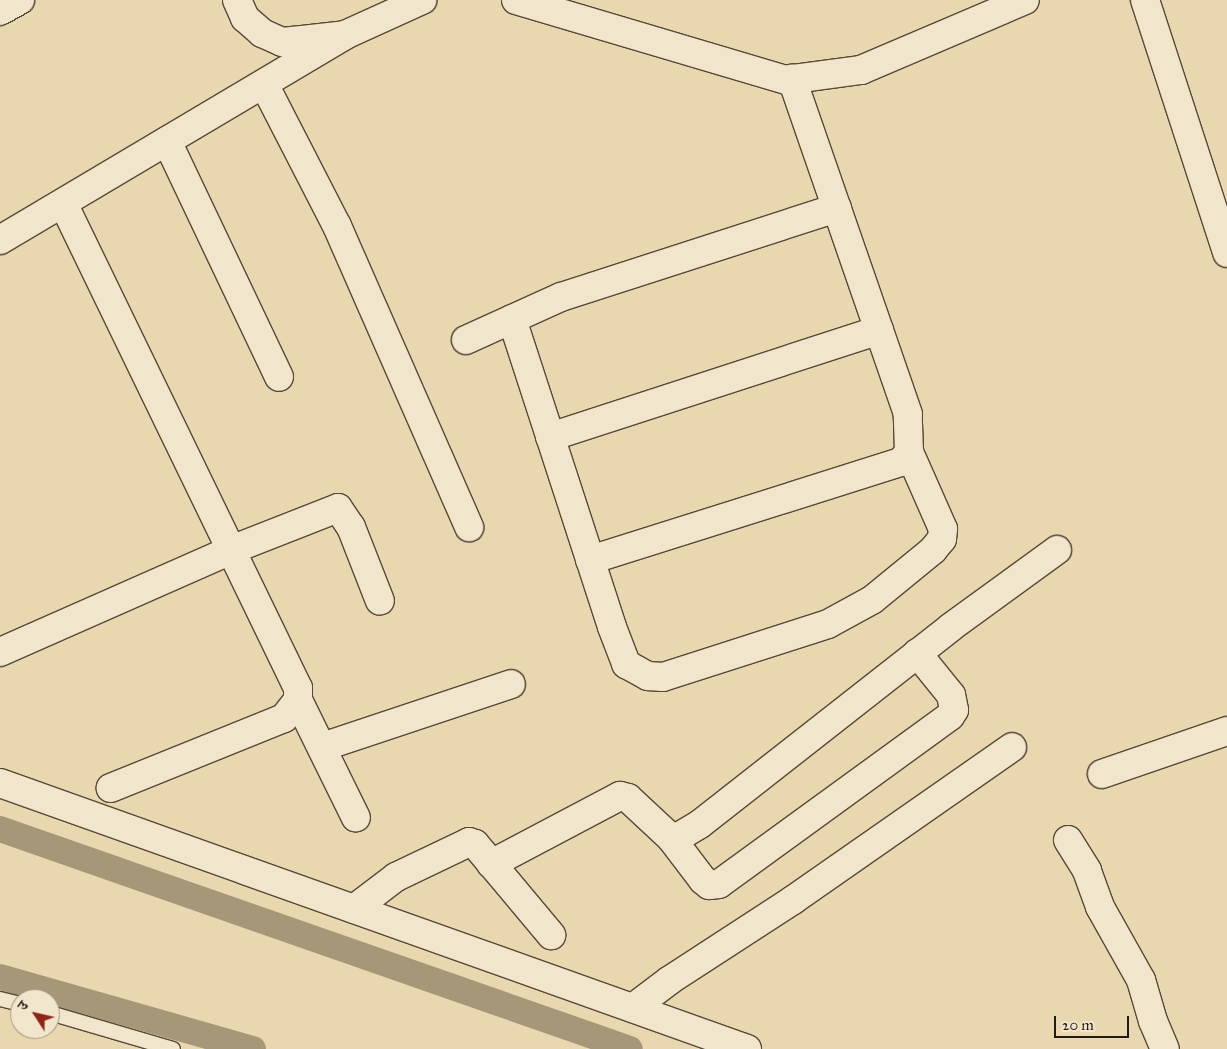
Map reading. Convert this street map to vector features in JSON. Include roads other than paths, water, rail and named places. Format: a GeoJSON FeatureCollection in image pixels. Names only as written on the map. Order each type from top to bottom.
{"type":"FeatureCollection","features":[{"type":"Feature","properties":{"kind":"street"},"geometry":{"type":"LineString","coordinates":[[0,11],[20,0]]}},
{"type":"Feature","properties":{"kind":"street"},"geometry":{"type":"LineString","coordinates":[[237,0],[245,18],[262,34],[282,42],[345,35]]}},
{"type":"Feature","properties":{"kind":"street"},"geometry":{"type":"LineString","coordinates":[[0,240],[345,35],[422,0]]}},
{"type":"Feature","properties":{"kind":"street"},"geometry":{"type":"LineString","coordinates":[[516,0],[669,48],[792,79],[861,70],[1025,0]]}},
{"type":"Feature","properties":{"kind":"street"},"geometry":{"type":"LineString","coordinates":[[1145,0],[1227,253]]}},
{"type":"Feature","properties":{"kind":"street"},"geometry":{"type":"LineString","coordinates":[[512,319],[590,560],[626,664],[648,676],[663,677],[828,624],[872,600],[933,550],[942,539],[941,522],[910,452],[908,414],[792,79]]}},
{"type":"Feature","properties":{"kind":"street"},"geometry":{"type":"LineString","coordinates":[[264,84],[338,226],[469,527]]}},
{"type":"Feature","properties":{"kind":"street"},"geometry":{"type":"LineString","coordinates":[[167,141],[279,377]]}},
{"type":"Feature","properties":{"kind":"street"},"geometry":{"type":"LineString","coordinates":[[63,203],[298,688],[298,700],[356,818]]}},
{"type":"Feature","properties":{"kind":"street"},"geometry":{"type":"LineString","coordinates":[[466,340],[561,297],[837,208]]}},
{"type":"Feature","properties":{"kind":"street"},"geometry":{"type":"LineString","coordinates":[[550,438],[879,330]]}},
{"type":"Feature","properties":{"kind":"street"},"geometry":{"type":"LineString","coordinates":[[590,560],[901,462],[910,452]]}},
{"type":"Feature","properties":{"kind":"street"},"geometry":{"type":"LineString","coordinates":[[0,652],[231,550],[338,508],[351,527],[380,602]]}},
{"type":"Feature","properties":{"kind":"street"},"geometry":{"type":"LineString","coordinates":[[671,838],[700,824],[917,653],[1057,550]]}},
{"type":"Feature","properties":{"kind":"street"},"geometry":{"type":"LineString","coordinates":[[491,864],[620,796],[628,798],[671,838],[703,880],[709,884],[719,884],[950,716],[954,710],[951,695],[917,653]]}},
{"type":"Feature","properties":{"kind":"street"},"geometry":{"type":"LineString","coordinates":[[322,747],[511,684]]}},
{"type":"Feature","properties":{"kind":"street"},"geometry":{"type":"LineString","coordinates":[[111,788],[284,718],[298,700]]}},
{"type":"Feature","properties":{"kind":"street"},"geometry":{"type":"LineString","coordinates":[[1102,774],[1227,731]]}},
{"type":"Feature","properties":{"kind":"street"},"geometry":{"type":"LineString","coordinates":[[633,1008],[670,980],[793,900],[1012,747]]}},
{"type":"Feature","properties":{"kind":"street"},"geometry":{"type":"LineString","coordinates":[[0,783],[748,1049]]}},
{"type":"Feature","properties":{"kind":"street"},"geometry":{"type":"LineString","coordinates":[[1068,840],[1087,871],[1100,907],[1141,980],[1153,1021],[1165,1049]]}},
{"type":"Feature","properties":{"kind":"street"},"geometry":{"type":"LineString","coordinates":[[354,909],[396,877],[461,844],[475,844],[551,936]]}},
{"type":"Feature","properties":{"kind":"lane"},"geometry":{"type":"LineString","coordinates":[[60,1016],[173,1049]]}},
{"type":"Feature","properties":{"kind":"waterway"},"geometry":{"type":"LineString","coordinates":[[0,829],[630,1049]]}},
{"type":"Feature","properties":{"kind":"waterway"},"geometry":{"type":"LineString","coordinates":[[0,977],[253,1049]]}}]}
